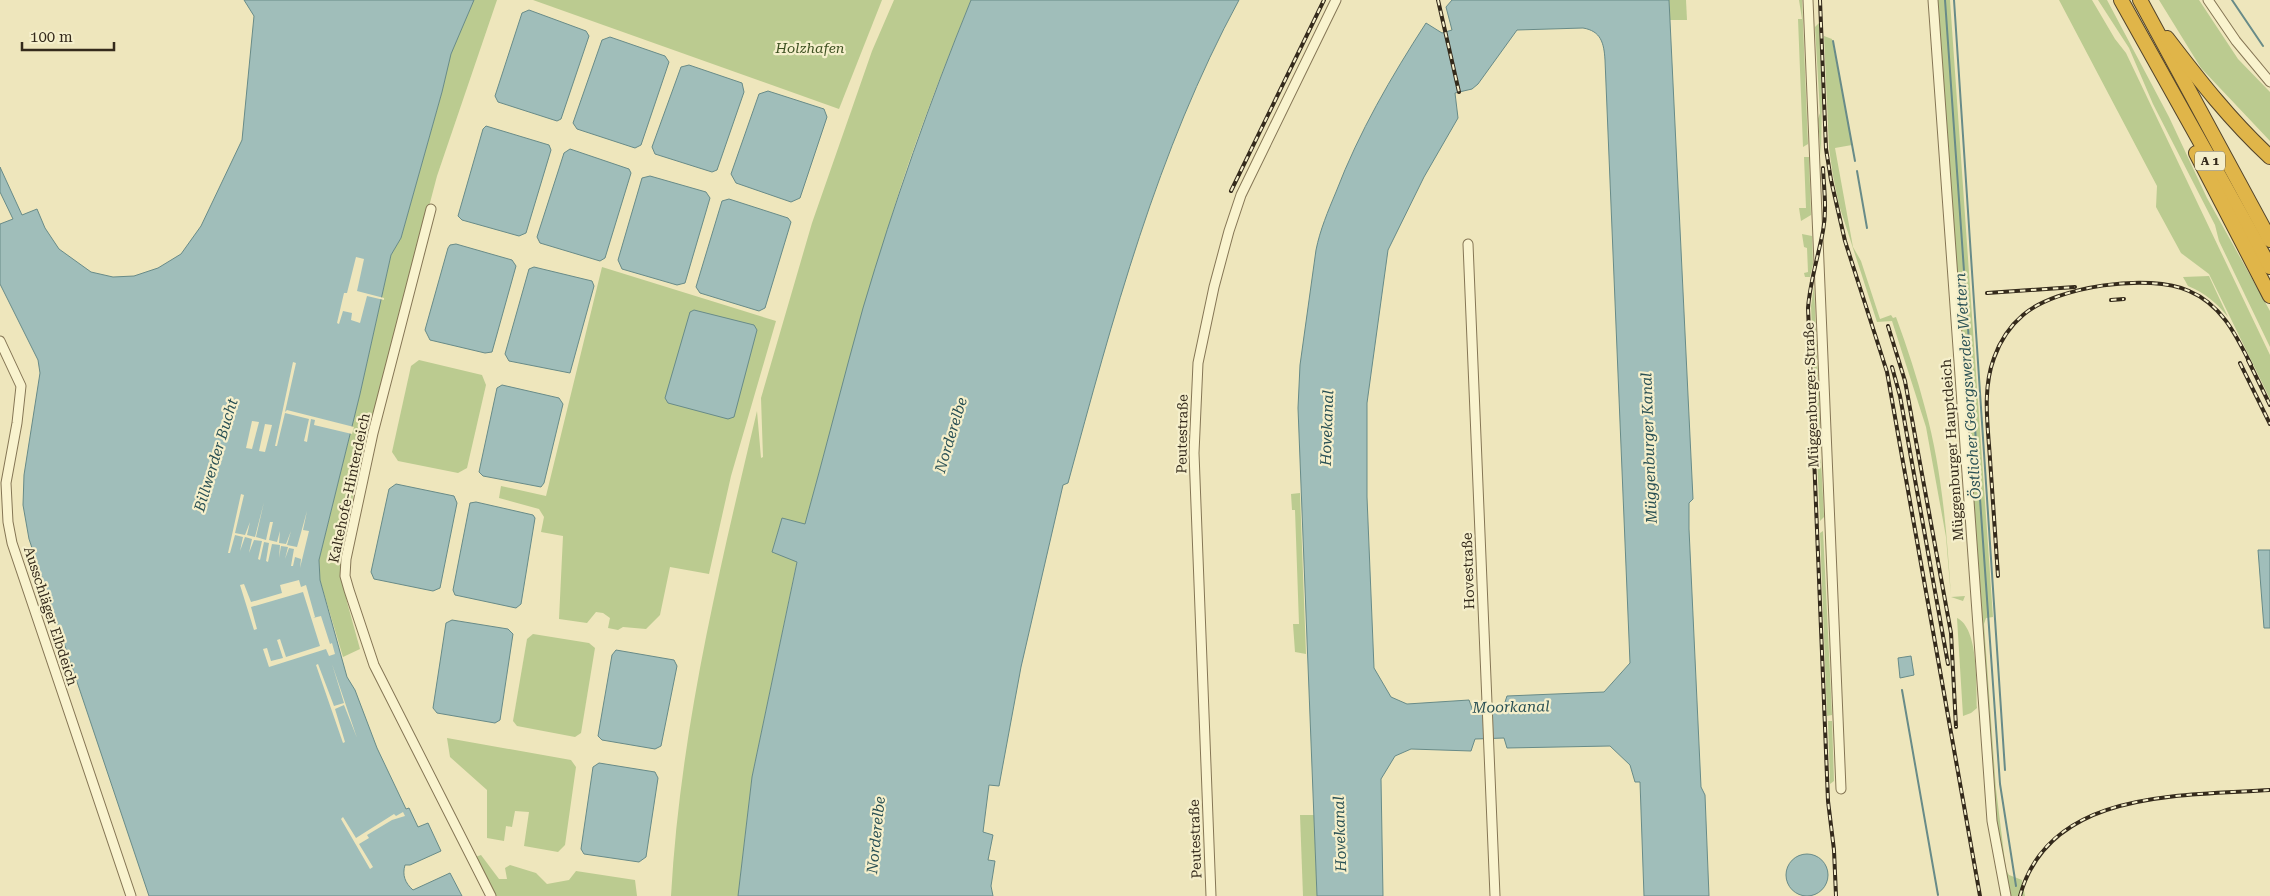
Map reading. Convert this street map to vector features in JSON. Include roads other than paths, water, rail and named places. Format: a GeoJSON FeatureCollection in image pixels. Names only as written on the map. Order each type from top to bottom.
{"type":"FeatureCollection","features":[{"type":"Feature","properties":{"kind":"highway","name":"A 1"},"geometry":{"type":"LineString","coordinates":[[2121,0],[2270,267]]}},
{"type":"Feature","properties":{"kind":"highway"},"geometry":{"type":"LineString","coordinates":[[2142,3],[2217,103],[2270,157]]}},
{"type":"Feature","properties":{"kind":"highway"},"geometry":{"type":"LineString","coordinates":[[2142,3],[2270,240]]}},
{"type":"Feature","properties":{"kind":"highway"},"geometry":{"type":"LineString","coordinates":[[2150,55],[2202,165],[2270,296]]}},
{"type":"Feature","properties":{"kind":"street","name":"Peutestraße"},"geometry":{"type":"LineString","coordinates":[[1211,896],[1194,452],[1198,363],[1228,231],[1242,194],[1267,138],[1336,0]]}},
{"type":"Feature","properties":{"kind":"street","name":"Müggenburger Straße"},"geometry":{"type":"LineString","coordinates":[[1808,0],[1840,789]]}},
{"type":"Feature","properties":{"kind":"street","name":"Müggenburger Hauptdeich"},"geometry":{"type":"LineString","coordinates":[[1933,0],[1992,821],[2006,896]]}},
{"type":"Feature","properties":{"kind":"street"},"geometry":{"type":"LineString","coordinates":[[2208,0],[2236,41],[2270,82]]}},
{"type":"Feature","properties":{"kind":"street","name":"Kaltehofe-Hinterdeich"},"geometry":{"type":"LineString","coordinates":[[432,209],[374,433],[346,558],[346,576],[374,665],[491,896]]}},
{"type":"Feature","properties":{"kind":"street","name":"Hovestraße"},"geometry":{"type":"LineString","coordinates":[[1468,244],[1495,896]]}},
{"type":"Feature","properties":{"kind":"street","name":"Ausschläger Elbdeich"},"geometry":{"type":"LineString","coordinates":[[0,340],[21,386],[17,423],[6,483],[7,512],[12,543],[131,896]]}},
{"type":"Feature","properties":{"kind":"water","name":"Billwerder Bucht"},"geometry":{"type":"Polygon","coordinates":[[[244,0],[474,0],[451,54],[401,238],[391,255],[360,394],[319,560],[320,580],[347,677],[355,690],[377,748],[406,809],[409,808],[418,827],[428,823],[441,851],[410,865],[405,865],[404,875],[406,882],[413,890],[450,873],[462,896],[149,896],[29,539],[23,505],[24,475],[40,373],[38,360],[0,284],[0,224],[13,219],[0,192],[0,167],[22,215],[37,209],[45,228],[59,249],[91,272],[113,277],[134,276],[158,268],[181,254],[201,226],[242,140],[254,16],[244,0]]]}},
{"type":"Feature","properties":{"kind":"water","name":"Norderelbe"},"geometry":{"type":"Polygon","coordinates":[[[971,0],[1239,0],[1210,57],[1184,116],[1161,176],[1120,297],[1068,483],[1063,485],[1021,667],[999,786],[989,785],[983,832],[993,835],[988,860],[995,861],[991,886],[993,896],[738,896],[752,777],[797,562],[772,552],[782,518],[805,524],[863,308],[887,230],[927,114],[971,0]]]}},
{"type":"Feature","properties":{"kind":"water"},"geometry":{"type":"Polygon","coordinates":[[[1452,0],[1669,0],[1693,499],[1689,503],[1689,529],[1701,787],[1705,795],[1709,896],[1644,896],[1640,782],[1635,782],[1630,765],[1610,746],[1507,748],[1504,738],[1475,739],[1471,751],[1411,749],[1395,756],[1381,779],[1383,896],[1317,896],[1298,408],[1300,365],[1316,250],[1327,213],[1355,148],[1376,105],[1413,43],[1426,23],[1442,33],[1452,30],[1446,7],[1452,0]],[[1583,28],[1517,30],[1478,84],[1472,89],[1455,93],[1458,118],[1424,177],[1388,250],[1367,403],[1367,497],[1374,668],[1391,697],[1407,704],[1469,700],[1473,711],[1502,711],[1507,696],[1604,692],[1630,663],[1605,60],[1604,48],[1598,35],[1583,28]]]}},
{"type":"Feature","properties":{"kind":"water"},"geometry":{"type":"Polygon","coordinates":[[[529,10],[586,31],[589,36],[561,119],[557,121],[498,102],[495,96],[522,13],[529,10]]]}},
{"type":"Feature","properties":{"kind":"water"},"geometry":{"type":"Polygon","coordinates":[[[610,37],[665,56],[669,62],[641,145],[635,148],[577,129],[573,123],[602,40],[610,37]]]}},
{"type":"Feature","properties":{"kind":"water"},"geometry":{"type":"Polygon","coordinates":[[[689,65],[742,83],[744,92],[717,170],[712,172],[655,154],[652,147],[681,67],[689,65]]]}},
{"type":"Feature","properties":{"kind":"water"},"geometry":{"type":"Polygon","coordinates":[[[768,91],[824,109],[827,117],[800,198],[791,202],[736,183],[731,174],[759,94],[768,91]]]}},
{"type":"Feature","properties":{"kind":"water"},"geometry":{"type":"Polygon","coordinates":[[[486,126],[549,145],[551,150],[526,233],[519,236],[462,220],[458,216],[483,129],[486,126]]]}},
{"type":"Feature","properties":{"kind":"water"},"geometry":{"type":"Polygon","coordinates":[[[570,149],[629,169],[631,173],[605,258],[600,261],[540,243],[537,237],[564,153],[570,149]]]}},
{"type":"Feature","properties":{"kind":"water"},"geometry":{"type":"Polygon","coordinates":[[[650,176],[706,192],[710,198],[685,283],[677,285],[622,269],[618,260],[642,178],[650,176]]]}},
{"type":"Feature","properties":{"kind":"water"},"geometry":{"type":"Polygon","coordinates":[[[729,199],[788,218],[791,222],[765,308],[759,311],[700,293],[696,287],[722,201],[729,199]]]}},
{"type":"Feature","properties":{"kind":"water"},"geometry":{"type":"Polygon","coordinates":[[[456,244],[512,260],[516,266],[492,352],[485,353],[430,340],[425,330],[448,248],[450,245],[456,244]]]}},
{"type":"Feature","properties":{"kind":"water"},"geometry":{"type":"Polygon","coordinates":[[[534,267],[592,281],[594,286],[570,373],[509,361],[505,354],[529,269],[534,267]]]}},
{"type":"Feature","properties":{"kind":"water"},"geometry":{"type":"Polygon","coordinates":[[[694,310],[754,325],[757,330],[734,417],[728,419],[668,403],[665,398],[690,312],[694,310]]]}},
{"type":"Feature","properties":{"kind":"water"},"geometry":{"type":"Polygon","coordinates":[[[502,385],[559,398],[563,404],[544,483],[541,487],[483,476],[479,472],[497,388],[502,385]]]}},
{"type":"Feature","properties":{"kind":"water"},"geometry":{"type":"Polygon","coordinates":[[[396,484],[454,496],[457,503],[440,588],[433,591],[374,579],[371,572],[389,489],[396,484]]]}},
{"type":"Feature","properties":{"kind":"water"},"geometry":{"type":"Polygon","coordinates":[[[476,502],[533,515],[535,518],[521,604],[516,608],[455,595],[453,590],[470,503],[476,502]]]}},
{"type":"Feature","properties":{"kind":"water"},"geometry":{"type":"Polygon","coordinates":[[[2258,550],[2270,550],[2270,628],[2264,628],[2258,550]]]}},
{"type":"Feature","properties":{"kind":"water"},"geometry":{"type":"Polygon","coordinates":[[[452,620],[508,629],[513,634],[500,720],[495,723],[437,713],[433,708],[446,623],[452,620]]]}},
{"type":"Feature","properties":{"kind":"water"},"geometry":{"type":"Polygon","coordinates":[[[616,650],[674,660],[677,666],[661,746],[655,749],[602,740],[598,736],[612,655],[616,650]]]}},
{"type":"Feature","properties":{"kind":"water"},"geometry":{"type":"Polygon","coordinates":[[[1911,656],[1914,675],[1900,678],[1898,658],[1911,656]]]}},
{"type":"Feature","properties":{"kind":"water"},"geometry":{"type":"Polygon","coordinates":[[[599,763],[655,772],[658,778],[646,857],[639,862],[584,854],[581,849],[593,767],[599,763]]]}},
{"type":"Feature","properties":{"kind":"water"},"geometry":{"type":"Polygon","coordinates":[[[1811,854],[1819,857],[1825,863],[1828,875],[1825,887],[1819,893],[1803,896],[1795,893],[1789,887],[1786,871],[1789,863],[1795,857],[1811,854]]]}},
{"type":"Feature","properties":{"kind":"waterway"},"geometry":{"type":"LineString","coordinates":[[1945,0],[2000,784],[2016,886]]}},
{"type":"Feature","properties":{"kind":"waterway","name":"Östlicher Georgswerder Wettern"},"geometry":{"type":"LineString","coordinates":[[1954,0],[2005,770]]}},
{"type":"Feature","properties":{"kind":"waterway"},"geometry":{"type":"LineString","coordinates":[[2232,0],[2263,46]]}},
{"type":"Feature","properties":{"kind":"waterway"},"geometry":{"type":"LineString","coordinates":[[1833,41],[1855,161]]}},
{"type":"Feature","properties":{"kind":"waterway"},"geometry":{"type":"LineString","coordinates":[[1857,171],[1867,228]]}},
{"type":"Feature","properties":{"kind":"waterway"},"geometry":{"type":"LineString","coordinates":[[1902,690],[1938,895]]}},
{"type":"Feature","properties":{"kind":"railway"},"geometry":{"type":"LineString","coordinates":[[1231,191],[1324,0]]}},
{"type":"Feature","properties":{"kind":"railway"},"geometry":{"type":"LineString","coordinates":[[1438,0],[1459,92]]}},
{"type":"Feature","properties":{"kind":"railway"},"geometry":{"type":"LineString","coordinates":[[1820,0],[1826,149],[1831,180],[1845,241],[1887,372],[1980,896]]}},
{"type":"Feature","properties":{"kind":"railway"},"geometry":{"type":"LineString","coordinates":[[1823,168],[1825,215],[1808,308],[1828,801],[1834,850],[1836,896]]}},
{"type":"Feature","properties":{"kind":"railway"},"geometry":{"type":"LineString","coordinates":[[1998,576],[1987,421],[1987,395],[1990,370],[1994,358],[2006,334],[2018,319],[2038,305],[2058,296],[2080,290],[2128,283],[2151,283],[2172,286],[2189,291],[2210,304],[2227,322],[2251,365]]}},
{"type":"Feature","properties":{"kind":"railway"},"geometry":{"type":"LineString","coordinates":[[1987,293],[2075,287]]}},
{"type":"Feature","properties":{"kind":"railway"},"geometry":{"type":"LineString","coordinates":[[2111,300],[2124,299]]}},
{"type":"Feature","properties":{"kind":"railway"},"geometry":{"type":"LineString","coordinates":[[1888,326],[1905,381],[1951,633],[1956,727]]}},
{"type":"Feature","properties":{"kind":"railway"},"geometry":{"type":"LineString","coordinates":[[2248,360],[2270,405]]}},
{"type":"Feature","properties":{"kind":"railway"},"geometry":{"type":"LineString","coordinates":[[2240,363],[2270,424]]}},
{"type":"Feature","properties":{"kind":"railway"},"geometry":{"type":"LineString","coordinates":[[1892,367],[1900,396],[1948,664]]}},
{"type":"Feature","properties":{"kind":"railway"},"geometry":{"type":"LineString","coordinates":[[2020,896],[2035,861],[2059,835],[2089,817],[2123,805],[2160,798],[2270,790]]}},
{"type":"Feature","properties":{"kind":"park label","name":"Holzhafen"},"geometry":{"type":"Point","coordinates":[810,48]}},
{"type":"Feature","properties":{"kind":"water label","name":"Hovekanal"},"geometry":{"type":"Point","coordinates":[1327,428]}},
{"type":"Feature","properties":{"kind":"water label","name":"Müggenburger Kanal"},"geometry":{"type":"Point","coordinates":[1649,448]}},
{"type":"Feature","properties":{"kind":"water label","name":"Moorkanal"},"geometry":{"type":"Point","coordinates":[1511,707]}},
{"type":"Feature","properties":{"kind":"water label","name":"Hovekanal"},"geometry":{"type":"Point","coordinates":[1340,834]}}]}
